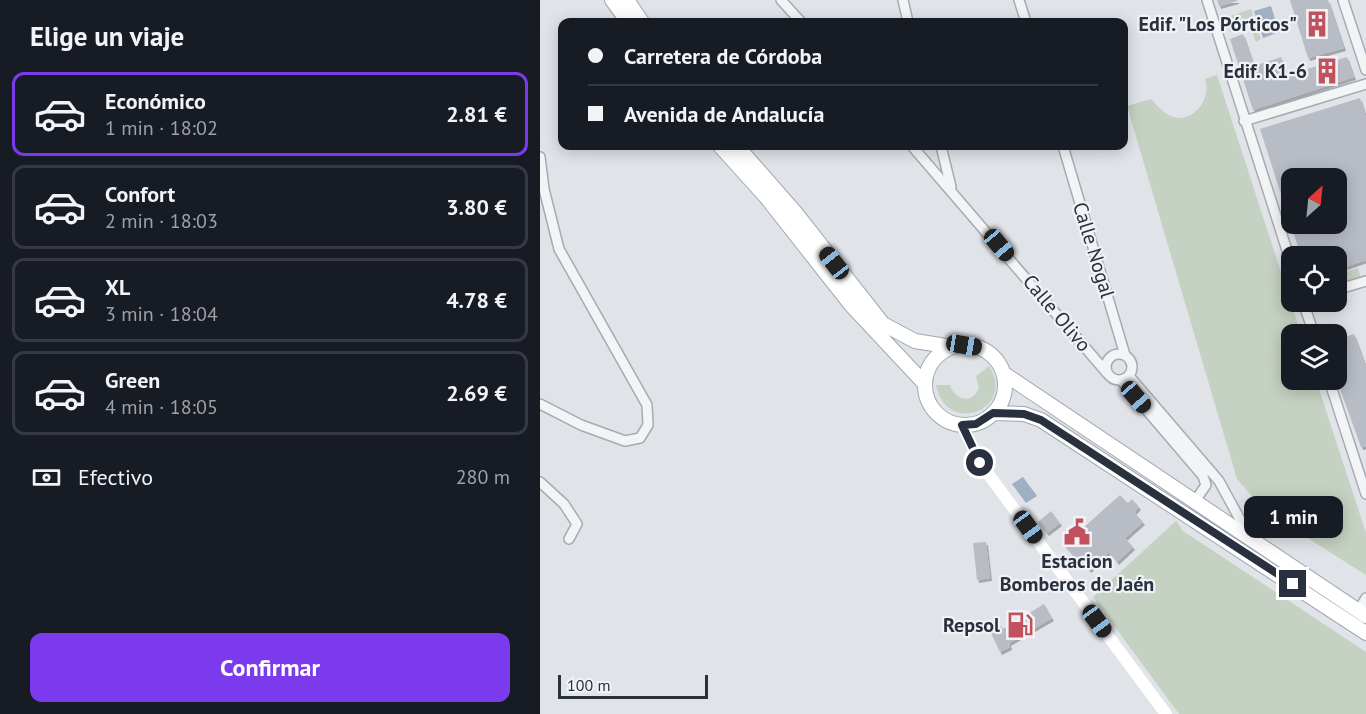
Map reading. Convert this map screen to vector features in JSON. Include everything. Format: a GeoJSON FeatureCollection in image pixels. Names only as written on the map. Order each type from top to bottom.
{"type":"FeatureCollection","features":[{"type":"Feature","properties":{"kind":"main road"},"geometry":{"type":"LineString","coordinates":[[612,0],[625,18]]}},
{"type":"Feature","properties":{"kind":"main road"},"geometry":{"type":"LineString","coordinates":[[627,0],[639,18]]}},
{"type":"Feature","properties":{"kind":"main road"},"geometry":{"type":"LineString","coordinates":[[724,150],[766,197],[851,305],[924,383]]}},
{"type":"Feature","properties":{"kind":"main road"},"geometry":{"type":"LineString","coordinates":[[741,150],[795,212],[883,324],[915,340],[952,347]]}},
{"type":"Feature","properties":{"kind":"main road"},"geometry":{"type":"LineString","coordinates":[[964,345],[989,352],[998,362],[1003,373],[1005,385],[1003,398],[993,413],[976,424],[962,425],[945,419],[931,406],[926,395],[924,383],[927,371],[941,352],[952,347],[964,345]]}},
{"type":"Feature","properties":{"kind":"main road"},"geometry":{"type":"LineString","coordinates":[[1003,373],[1362,613]]}},
{"type":"Feature","properties":{"kind":"main road"},"geometry":{"type":"LineString","coordinates":[[993,413],[1024,414],[1041,420],[1366,633]]}},
{"type":"Feature","properties":{"kind":"main road"},"geometry":{"type":"LineString","coordinates":[[962,425],[980,463],[1166,714]]}},
{"type":"Feature","properties":{"kind":"street"},"geometry":{"type":"LineString","coordinates":[[781,0],[797,18]]}},
{"type":"Feature","properties":{"kind":"street"},"geometry":{"type":"LineString","coordinates":[[903,0],[907,18]]}},
{"type":"Feature","properties":{"kind":"street"},"geometry":{"type":"LineString","coordinates":[[1019,0],[1025,18]]}},
{"type":"Feature","properties":{"kind":"street"},"geometry":{"type":"LineString","coordinates":[[1207,0],[1285,246]]}},
{"type":"Feature","properties":{"kind":"street"},"geometry":{"type":"LineString","coordinates":[[1343,0],[1366,70]]}},
{"type":"Feature","properties":{"kind":"street"},"geometry":{"type":"LineString","coordinates":[[1244,121],[1366,84]]}},
{"type":"Feature","properties":{"kind":"street","name":"Calle Olivo"},"geometry":{"type":"LineString","coordinates":[[916,150],[1107,373]]}},
{"type":"Feature","properties":{"kind":"street"},"geometry":{"type":"LineString","coordinates":[[942,150],[952,190]]}},
{"type":"Feature","properties":{"kind":"street","name":"Calle Nogal"},"geometry":{"type":"LineString","coordinates":[[1064,150],[1125,355]]}},
{"type":"Feature","properties":{"kind":"street"},"geometry":{"type":"LineString","coordinates":[[540,157],[544,189],[560,249],[647,405],[648,425],[640,438],[625,441],[581,424],[540,404]]}},
{"type":"Feature","properties":{"kind":"street"},"geometry":{"type":"LineString","coordinates":[[1347,287],[1366,281]]}},
{"type":"Feature","properties":{"kind":"street"},"geometry":{"type":"LineString","coordinates":[[1117,353],[1125,355],[1131,361],[1132,369],[1125,378],[1113,379],[1107,373],[1106,364],[1110,357],[1117,353]]}},
{"type":"Feature","properties":{"kind":"street"},"geometry":{"type":"LineString","coordinates":[[1125,378],[1203,476],[1206,485],[1196,501]]}},
{"type":"Feature","properties":{"kind":"street"},"geometry":{"type":"LineString","coordinates":[[1125,378],[1219,481],[1250,537]]}},
{"type":"Feature","properties":{"kind":"street"},"geometry":{"type":"LineString","coordinates":[[1332,390],[1366,494]]}},
{"type":"Feature","properties":{"kind":"street"},"geometry":{"type":"LineString","coordinates":[[540,482],[564,504],[577,524],[569,539]]}},
{"type":"Feature","properties":{"kind":"street"},"geometry":{"type":"LineString","coordinates":[[1362,613],[1366,598]]}},
{"type":"Feature","properties":{"kind":"green space"},"geometry":{"type":"Polygon","coordinates":[[[1251,9],[1261,39],[1256,42],[1250,27],[1246,26],[1230,32],[1225,18],[1251,9]]]}},
{"type":"Feature","properties":{"kind":"green space"},"geometry":{"type":"Polygon","coordinates":[[[1217,75],[1281,272],[1281,312],[1294,312],[1298,324],[1281,324],[1281,390],[1319,390],[1366,533],[1366,575],[1265,511],[1237,479],[1128,109],[1128,106],[1151,99],[1167,114],[1179,118],[1186,117],[1201,105],[1206,86],[1205,79],[1217,75]]]}},
{"type":"Feature","properties":{"kind":"green space"},"geometry":{"type":"Polygon","coordinates":[[[1358,268],[1361,279],[1347,284],[1347,272],[1358,268]]]}},
{"type":"Feature","properties":{"kind":"green space"},"geometry":{"type":"Polygon","coordinates":[[[989,366],[995,381],[994,395],[987,405],[977,412],[965,414],[953,410],[943,401],[936,385],[950,385],[960,397],[973,397],[979,388],[976,376],[989,366]]]}},
{"type":"Feature","properties":{"kind":"green space"},"geometry":{"type":"Polygon","coordinates":[[[1176,521],[1183,531],[1366,652],[1366,714],[1179,714],[1093,597],[1176,521]]]}},
{"type":"Feature","properties":{"kind":"water"},"geometry":{"type":"Polygon","coordinates":[[[1271,6],[1279,32],[1263,38],[1254,11],[1271,6]]]}},
{"type":"Feature","properties":{"kind":"water"},"geometry":{"type":"Polygon","coordinates":[[[1023,477],[1037,496],[1026,503],[1012,484],[1023,477]]]}},
{"type":"Feature","properties":{"kind":"building"},"geometry":{"type":"Polygon","coordinates":[[[1217,0],[1237,0],[1237,1],[1219,6],[1217,0]]]}},
{"type":"Feature","properties":{"kind":"building","name":"Edif. \"Los Pórticos\""},"geometry":{"type":"Polygon","coordinates":[[[1290,0],[1328,0],[1344,48],[1308,58],[1290,0]]]}},
{"type":"Feature","properties":{"kind":"building","name":"Edif. K1-6"},"geometry":{"type":"Polygon","coordinates":[[[1243,34],[1254,66],[1281,57],[1287,75],[1347,57],[1354,77],[1253,110],[1230,39],[1243,34]]]}},
{"type":"Feature","properties":{"kind":"building"},"geometry":{"type":"Polygon","coordinates":[[[1360,98],[1366,118],[1366,260],[1347,266],[1347,246],[1298,246],[1294,234],[1347,234],[1347,168],[1281,168],[1281,194],[1260,129],[1360,98]]]}},
{"type":"Feature","properties":{"kind":"building"},"geometry":{"type":"Polygon","coordinates":[[[1354,334],[1366,367],[1366,446],[1361,447],[1340,390],[1347,390],[1347,336],[1354,334]]]}},
{"type":"Feature","properties":{"kind":"building"},"geometry":{"type":"Polygon","coordinates":[[[1120,495],[1128,503],[1132,499],[1139,507],[1134,512],[1143,522],[1125,538],[1133,547],[1117,562],[1109,552],[1089,570],[1082,561],[1076,566],[1069,558],[1073,555],[1064,545],[1120,495]]]}},
{"type":"Feature","properties":{"kind":"building"},"geometry":{"type":"Polygon","coordinates":[[[1051,511],[1060,523],[1047,533],[1038,522],[1051,511]]]}},
{"type":"Feature","properties":{"kind":"building"},"geometry":{"type":"Polygon","coordinates":[[[986,542],[990,578],[977,580],[973,543],[986,542]]]}},
{"type":"Feature","properties":{"kind":"building"},"geometry":{"type":"Polygon","coordinates":[[[1044,604],[1052,618],[1009,643],[1010,647],[1000,652],[990,631],[1001,626],[1003,629],[1044,604]]]}},
{"type":"Feature","properties":{"kind":"place","name":"Edif. \"Los Pórticos\""},"geometry":{"type":"Point","coordinates":[1317,24]}},
{"type":"Feature","properties":{"kind":"place","name":"Edif. K1-6"},"geometry":{"type":"Point","coordinates":[1327,71]}},
{"type":"Feature","properties":{"kind":"place","name":"Estacion Bomberos de Jaén"},"geometry":{"type":"Point","coordinates":[1077,532]}},
{"type":"Feature","properties":{"kind":"place","name":"Repsol"},"geometry":{"type":"Point","coordinates":[1020,625]}},
{"type":"Feature","properties":{"kind":"route"},"geometry":{"type":"LineString","coordinates":[[980,463],[962,425],[976,424],[993,413],[1024,414],[1041,420],[1293,584]]}}]}
